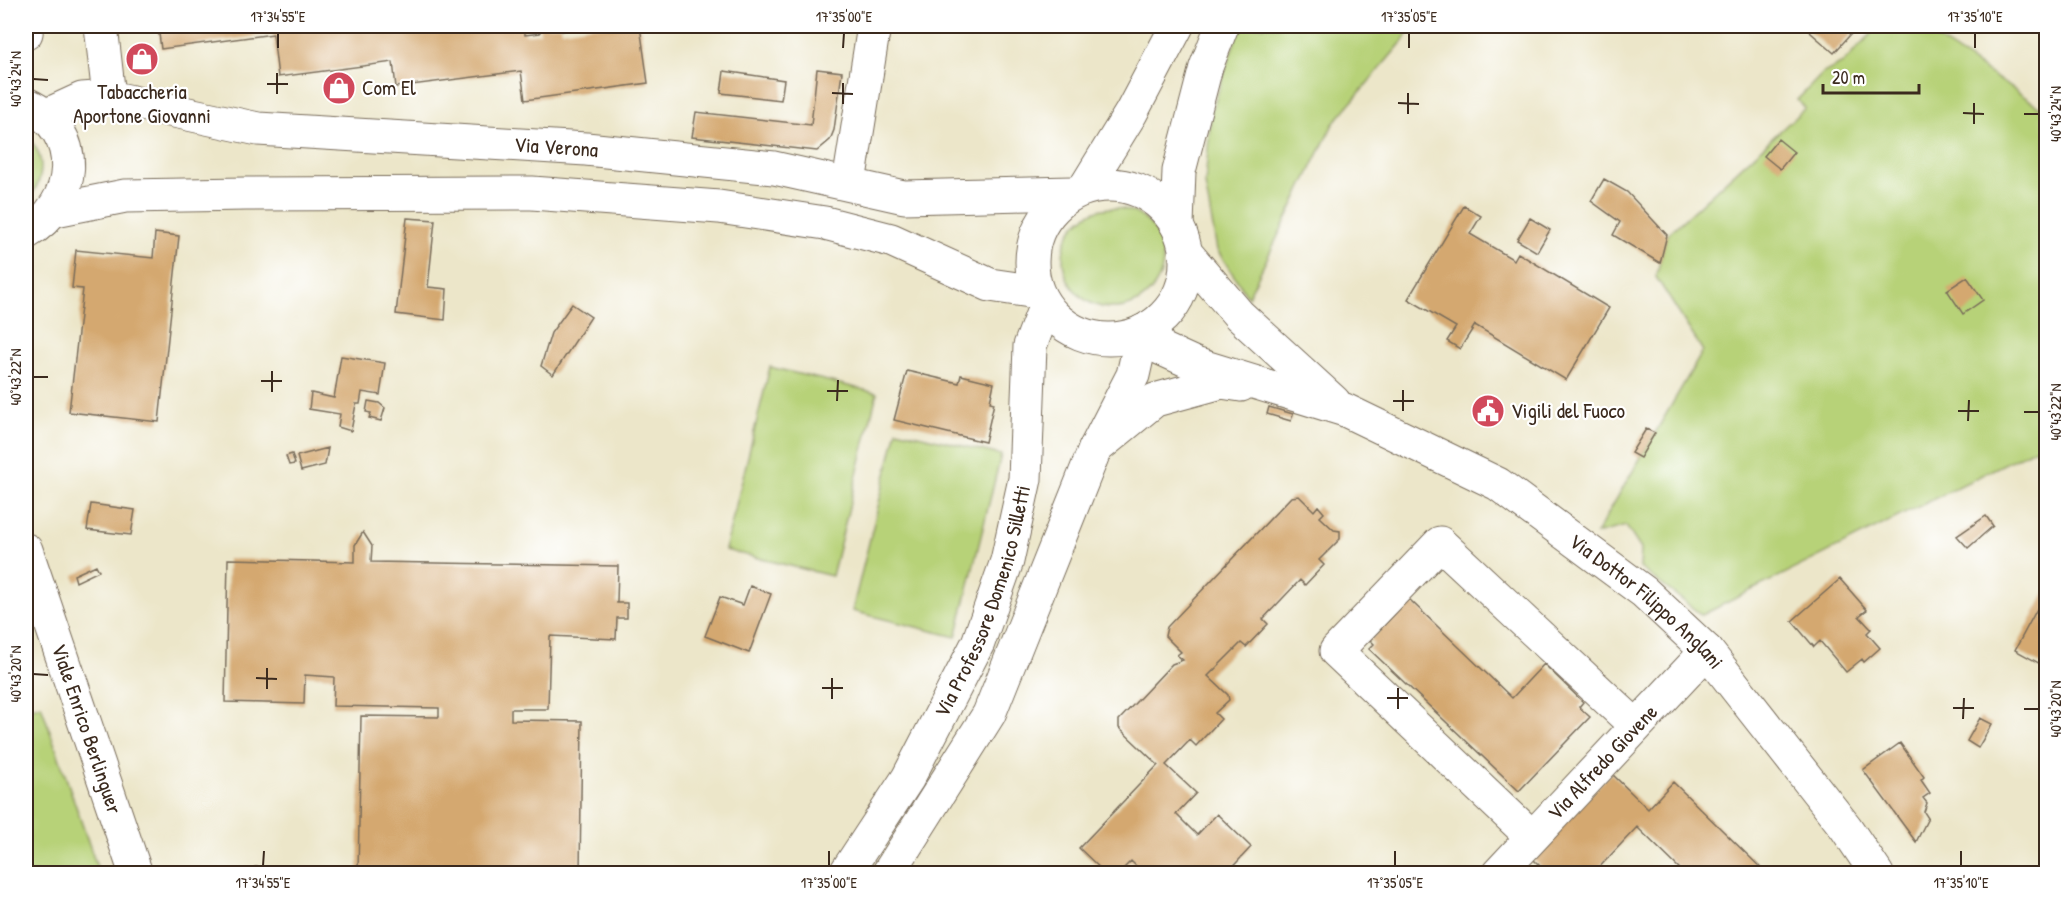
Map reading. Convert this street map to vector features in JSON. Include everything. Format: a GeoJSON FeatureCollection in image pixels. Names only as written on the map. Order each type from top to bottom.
{"type":"FeatureCollection","features":[{"type":"Feature","properties":{"kind":"street"},"geometry":{"type":"LineString","coordinates":[[26,33],[27,26]]}},
{"type":"Feature","properties":{"kind":"street"},"geometry":{"type":"LineString","coordinates":[[101,26],[108,96]]}},
{"type":"Feature","properties":{"kind":"street"},"geometry":{"type":"LineString","coordinates":[[849,183],[874,26]]}},
{"type":"Feature","properties":{"kind":"street"},"geometry":{"type":"LineString","coordinates":[[1177,26],[1131,113],[1079,190],[1054,207],[1036,236],[1031,270],[1041,299],[1060,322],[1079,333],[1111,338],[1147,329],[1167,313],[1179,295],[1186,275],[1179,171],[1206,68],[1222,26]]}},
{"type":"Feature","properties":{"kind":"street","name":"Via Verona"},"geometry":{"type":"LineString","coordinates":[[35,110],[82,99],[108,96],[258,129],[586,149],[774,168],[904,197],[1079,190]]}},
{"type":"Feature","properties":{"kind":"street"},"geometry":{"type":"LineString","coordinates":[[35,110],[58,133],[66,152],[68,172],[64,192],[37,230]]}},
{"type":"Feature","properties":{"kind":"street"},"geometry":{"type":"LineString","coordinates":[[1079,190],[1112,184],[1138,190],[1161,204],[1182,239],[1239,315],[1345,410]]}},
{"type":"Feature","properties":{"kind":"street"},"geometry":{"type":"LineString","coordinates":[[37,230],[125,196],[532,193],[719,207],[825,223],[891,240],[990,285],[1041,299]]}},
{"type":"Feature","properties":{"kind":"street","name":"Via Professore Domenico Silletti"},"geometry":{"type":"LineString","coordinates":[[845,873],[908,778],[978,643],[1007,561],[1025,479],[1030,346],[1041,299]]}},
{"type":"Feature","properties":{"kind":"street"},"geometry":{"type":"LineString","coordinates":[[1147,329],[1160,348],[1196,364],[1345,410]]}},
{"type":"Feature","properties":{"kind":"street","name":"Via Professore Domenico Silletti"},"geometry":{"type":"LineString","coordinates":[[888,873],[988,714],[1095,449],[1133,375],[1147,329]]}},
{"type":"Feature","properties":{"kind":"street"},"geometry":{"type":"LineString","coordinates":[[1095,449],[1155,400],[1221,382],[1295,394]]}},
{"type":"Feature","properties":{"kind":"street","name":"Via Dottor Filippo Anglani"},"geometry":{"type":"LineString","coordinates":[[1345,410],[1498,484],[1644,592],[1707,651],[1846,828],[1877,873]]}},
{"type":"Feature","properties":{"kind":"street"},"geometry":{"type":"LineString","coordinates":[[1531,836],[1336,651],[1440,543],[1636,726]]}},
{"type":"Feature","properties":{"kind":"street","name":"Viale Enrico Berlinguer"},"geometry":{"type":"LineString","coordinates":[[26,550],[136,873]]}},
{"type":"Feature","properties":{"kind":"street","name":"Via Alfredo Giovene"},"geometry":{"type":"LineString","coordinates":[[1500,872],[1531,836],[1707,651]]}},
{"type":"Feature","properties":{"kind":"green space"},"geometry":{"type":"Polygon","coordinates":[[[1240,26],[1405,26],[1407,33],[1403,41],[1333,124],[1248,297],[1217,250],[1205,184],[1211,113],[1240,26]]]}},
{"type":"Feature","properties":{"kind":"green space"},"geometry":{"type":"Polygon","coordinates":[[[1879,26],[1918,26],[2046,111],[2046,443],[1702,615],[1640,568],[1641,549],[1626,526],[1596,534],[1703,351],[1656,277],[1667,235],[1805,108],[1797,100],[1823,73],[1843,63],[1879,26]]]}},
{"type":"Feature","properties":{"kind":"green space"},"geometry":{"type":"Polygon","coordinates":[[[26,136],[38,152],[41,168],[37,186],[26,201],[26,136]]]}},
{"type":"Feature","properties":{"kind":"green space"},"geometry":{"type":"Polygon","coordinates":[[[1113,208],[1132,212],[1148,223],[1159,239],[1163,258],[1159,277],[1148,293],[1132,304],[1113,308],[1094,304],[1078,293],[1067,277],[1063,258],[1067,239],[1078,223],[1094,212],[1113,208]]]}},
{"type":"Feature","properties":{"kind":"green space"},"geometry":{"type":"Polygon","coordinates":[[[770,367],[877,393],[832,576],[725,550],[770,367]]]}},
{"type":"Feature","properties":{"kind":"green space"},"geometry":{"type":"Polygon","coordinates":[[[897,430],[1001,455],[956,637],[852,611],[897,430]]]}},
{"type":"Feature","properties":{"kind":"green space"},"geometry":{"type":"Polygon","coordinates":[[[41,705],[99,873],[26,873],[26,710],[41,705]]]}},
{"type":"Feature","properties":{"kind":"building"},"geometry":{"type":"Polygon","coordinates":[[[158,26],[394,26],[395,30],[429,26],[524,26],[525,35],[540,33],[539,26],[561,26],[562,31],[591,26],[640,26],[648,83],[525,100],[521,71],[396,87],[393,62],[278,77],[273,34],[161,49],[158,26]]]}},
{"type":"Feature","properties":{"kind":"building"},"geometry":{"type":"Polygon","coordinates":[[[1803,26],[1858,26],[1834,53],[1803,26]]]}},
{"type":"Feature","properties":{"kind":"building"},"geometry":{"type":"Polygon","coordinates":[[[817,69],[842,72],[834,130],[830,140],[817,151],[692,137],[696,112],[811,125],[817,69]]]}},
{"type":"Feature","properties":{"kind":"building"},"geometry":{"type":"Polygon","coordinates":[[[724,71],[784,80],[781,100],[721,93],[724,71]]]}},
{"type":"Feature","properties":{"kind":"building"},"geometry":{"type":"Polygon","coordinates":[[[1778,139],[1794,152],[1780,169],[1764,156],[1778,139]]]}},
{"type":"Feature","properties":{"kind":"building"},"geometry":{"type":"Polygon","coordinates":[[[1604,179],[1627,192],[1667,235],[1660,263],[1613,235],[1620,222],[1591,201],[1604,179]]]}},
{"type":"Feature","properties":{"kind":"building"},"geometry":{"type":"Polygon","coordinates":[[[1464,206],[1481,216],[1470,234],[1514,260],[1518,253],[1609,308],[1566,380],[1475,325],[1460,349],[1447,341],[1456,327],[1408,299],[1464,206]]]}},
{"type":"Feature","properties":{"kind":"building"},"geometry":{"type":"Polygon","coordinates":[[[407,218],[435,220],[428,287],[447,289],[445,320],[396,314],[407,218]]]}},
{"type":"Feature","properties":{"kind":"building"},"geometry":{"type":"Polygon","coordinates":[[[1530,218],[1550,230],[1537,252],[1517,240],[1530,218]]]}},
{"type":"Feature","properties":{"kind":"building"},"geometry":{"type":"Polygon","coordinates":[[[155,233],[179,236],[159,422],[69,412],[83,289],[72,288],[76,250],[153,258],[155,233]]]}},
{"type":"Feature","properties":{"kind":"building"},"geometry":{"type":"Polygon","coordinates":[[[1967,277],[1983,300],[1963,314],[1947,290],[1967,277]]]}},
{"type":"Feature","properties":{"kind":"building"},"geometry":{"type":"Polygon","coordinates":[[[572,304],[591,317],[553,375],[541,366],[551,333],[572,304]]]}},
{"type":"Feature","properties":{"kind":"building"},"geometry":{"type":"Polygon","coordinates":[[[341,356],[385,363],[380,395],[362,392],[360,404],[356,404],[351,431],[338,427],[340,414],[309,409],[311,393],[334,398],[341,356]]]}},
{"type":"Feature","properties":{"kind":"building"},"geometry":{"type":"Polygon","coordinates":[[[907,371],[959,383],[961,375],[994,383],[990,402],[994,403],[985,442],[894,420],[907,371]]]}},
{"type":"Feature","properties":{"kind":"building"},"geometry":{"type":"Polygon","coordinates":[[[368,401],[379,403],[385,408],[381,421],[369,418],[371,413],[366,412],[368,401]]]}},
{"type":"Feature","properties":{"kind":"building"},"geometry":{"type":"Polygon","coordinates":[[[1269,407],[1293,414],[1291,421],[1267,414],[1269,407]]]}},
{"type":"Feature","properties":{"kind":"building"},"geometry":{"type":"Polygon","coordinates":[[[1646,429],[1655,433],[1640,458],[1631,453],[1646,429]]]}},
{"type":"Feature","properties":{"kind":"building"},"geometry":{"type":"Polygon","coordinates":[[[328,448],[325,465],[301,471],[297,456],[328,448]]]}},
{"type":"Feature","properties":{"kind":"building"},"geometry":{"type":"Polygon","coordinates":[[[292,454],[295,464],[289,465],[286,456],[292,454]]]}},
{"type":"Feature","properties":{"kind":"building"},"geometry":{"type":"Polygon","coordinates":[[[1299,496],[1314,511],[1318,506],[1324,513],[1320,517],[1334,530],[1340,531],[1340,539],[1319,560],[1324,565],[1305,585],[1300,580],[1263,619],[1268,624],[1246,647],[1241,643],[1208,676],[1228,695],[1229,700],[1215,713],[1221,719],[1196,746],[1190,740],[1166,765],[1196,793],[1176,814],[1197,835],[1217,814],[1251,847],[1226,874],[1144,874],[1131,861],[1118,874],[1106,874],[1079,848],[1158,765],[1119,728],[1119,720],[1172,664],[1183,660],[1177,655],[1181,652],[1165,636],[1167,627],[1291,497],[1299,496]]]}},
{"type":"Feature","properties":{"kind":"building"},"geometry":{"type":"Polygon","coordinates":[[[91,504],[135,510],[131,535],[87,530],[91,504]]]}},
{"type":"Feature","properties":{"kind":"building"},"geometry":{"type":"Polygon","coordinates":[[[1986,516],[1993,526],[1968,548],[1957,536],[1986,516]]]}},
{"type":"Feature","properties":{"kind":"building"},"geometry":{"type":"Polygon","coordinates":[[[363,532],[372,546],[371,562],[618,566],[617,603],[627,603],[627,618],[617,618],[616,639],[550,636],[548,709],[511,709],[511,720],[582,721],[580,874],[358,874],[361,716],[439,717],[439,708],[333,706],[334,677],[305,675],[304,704],[225,702],[228,559],[355,562],[355,545],[363,532]]]}},
{"type":"Feature","properties":{"kind":"building"},"geometry":{"type":"Polygon","coordinates":[[[96,565],[99,571],[76,582],[74,575],[96,565]]]}},
{"type":"Feature","properties":{"kind":"building"},"geometry":{"type":"Polygon","coordinates":[[[1840,579],[1867,610],[1859,616],[1871,629],[1867,633],[1880,648],[1864,662],[1862,659],[1846,672],[1820,641],[1814,647],[1792,621],[1840,579]]]}},
{"type":"Feature","properties":{"kind":"building"},"geometry":{"type":"Polygon","coordinates":[[[750,586],[771,594],[749,653],[705,636],[720,597],[743,605],[750,586]]]}},
{"type":"Feature","properties":{"kind":"building"},"geometry":{"type":"Polygon","coordinates":[[[2046,592],[2046,667],[2015,650],[2046,592]]]}},
{"type":"Feature","properties":{"kind":"building"},"geometry":{"type":"Polygon","coordinates":[[[1409,599],[1512,698],[1544,664],[1583,702],[1579,707],[1590,717],[1519,791],[1369,649],[1374,644],[1370,640],[1409,599]]]}},
{"type":"Feature","properties":{"kind":"building"},"geometry":{"type":"Polygon","coordinates":[[[1980,718],[1992,724],[1978,748],[1967,741],[1980,718]]]}},
{"type":"Feature","properties":{"kind":"building"},"geometry":{"type":"Polygon","coordinates":[[[1900,743],[1924,777],[1921,780],[1930,793],[1923,798],[1927,803],[1924,812],[1928,818],[1916,842],[1863,770],[1900,743]]]}},
{"type":"Feature","properties":{"kind":"building"},"geometry":{"type":"Polygon","coordinates":[[[1611,773],[1648,809],[1673,782],[1767,874],[1685,874],[1637,827],[1593,874],[1548,874],[1531,857],[1611,773]]]}},
{"type":"Feature","properties":{"kind":"building"},"geometry":{"type":"Polygon","coordinates":[[[255,867],[321,871],[320,874],[254,874],[255,867]]]}},
{"type":"Feature","properties":{"kind":"place","name":"Tabaccheria Aportone Giovanni"},"geometry":{"type":"Point","coordinates":[142,59]}},
{"type":"Feature","properties":{"kind":"place","name":"Com El"},"geometry":{"type":"Point","coordinates":[339,88]}},
{"type":"Feature","properties":{"kind":"place","name":"Vigili del Fuoco"},"geometry":{"type":"Point","coordinates":[1488,411]}}]}
